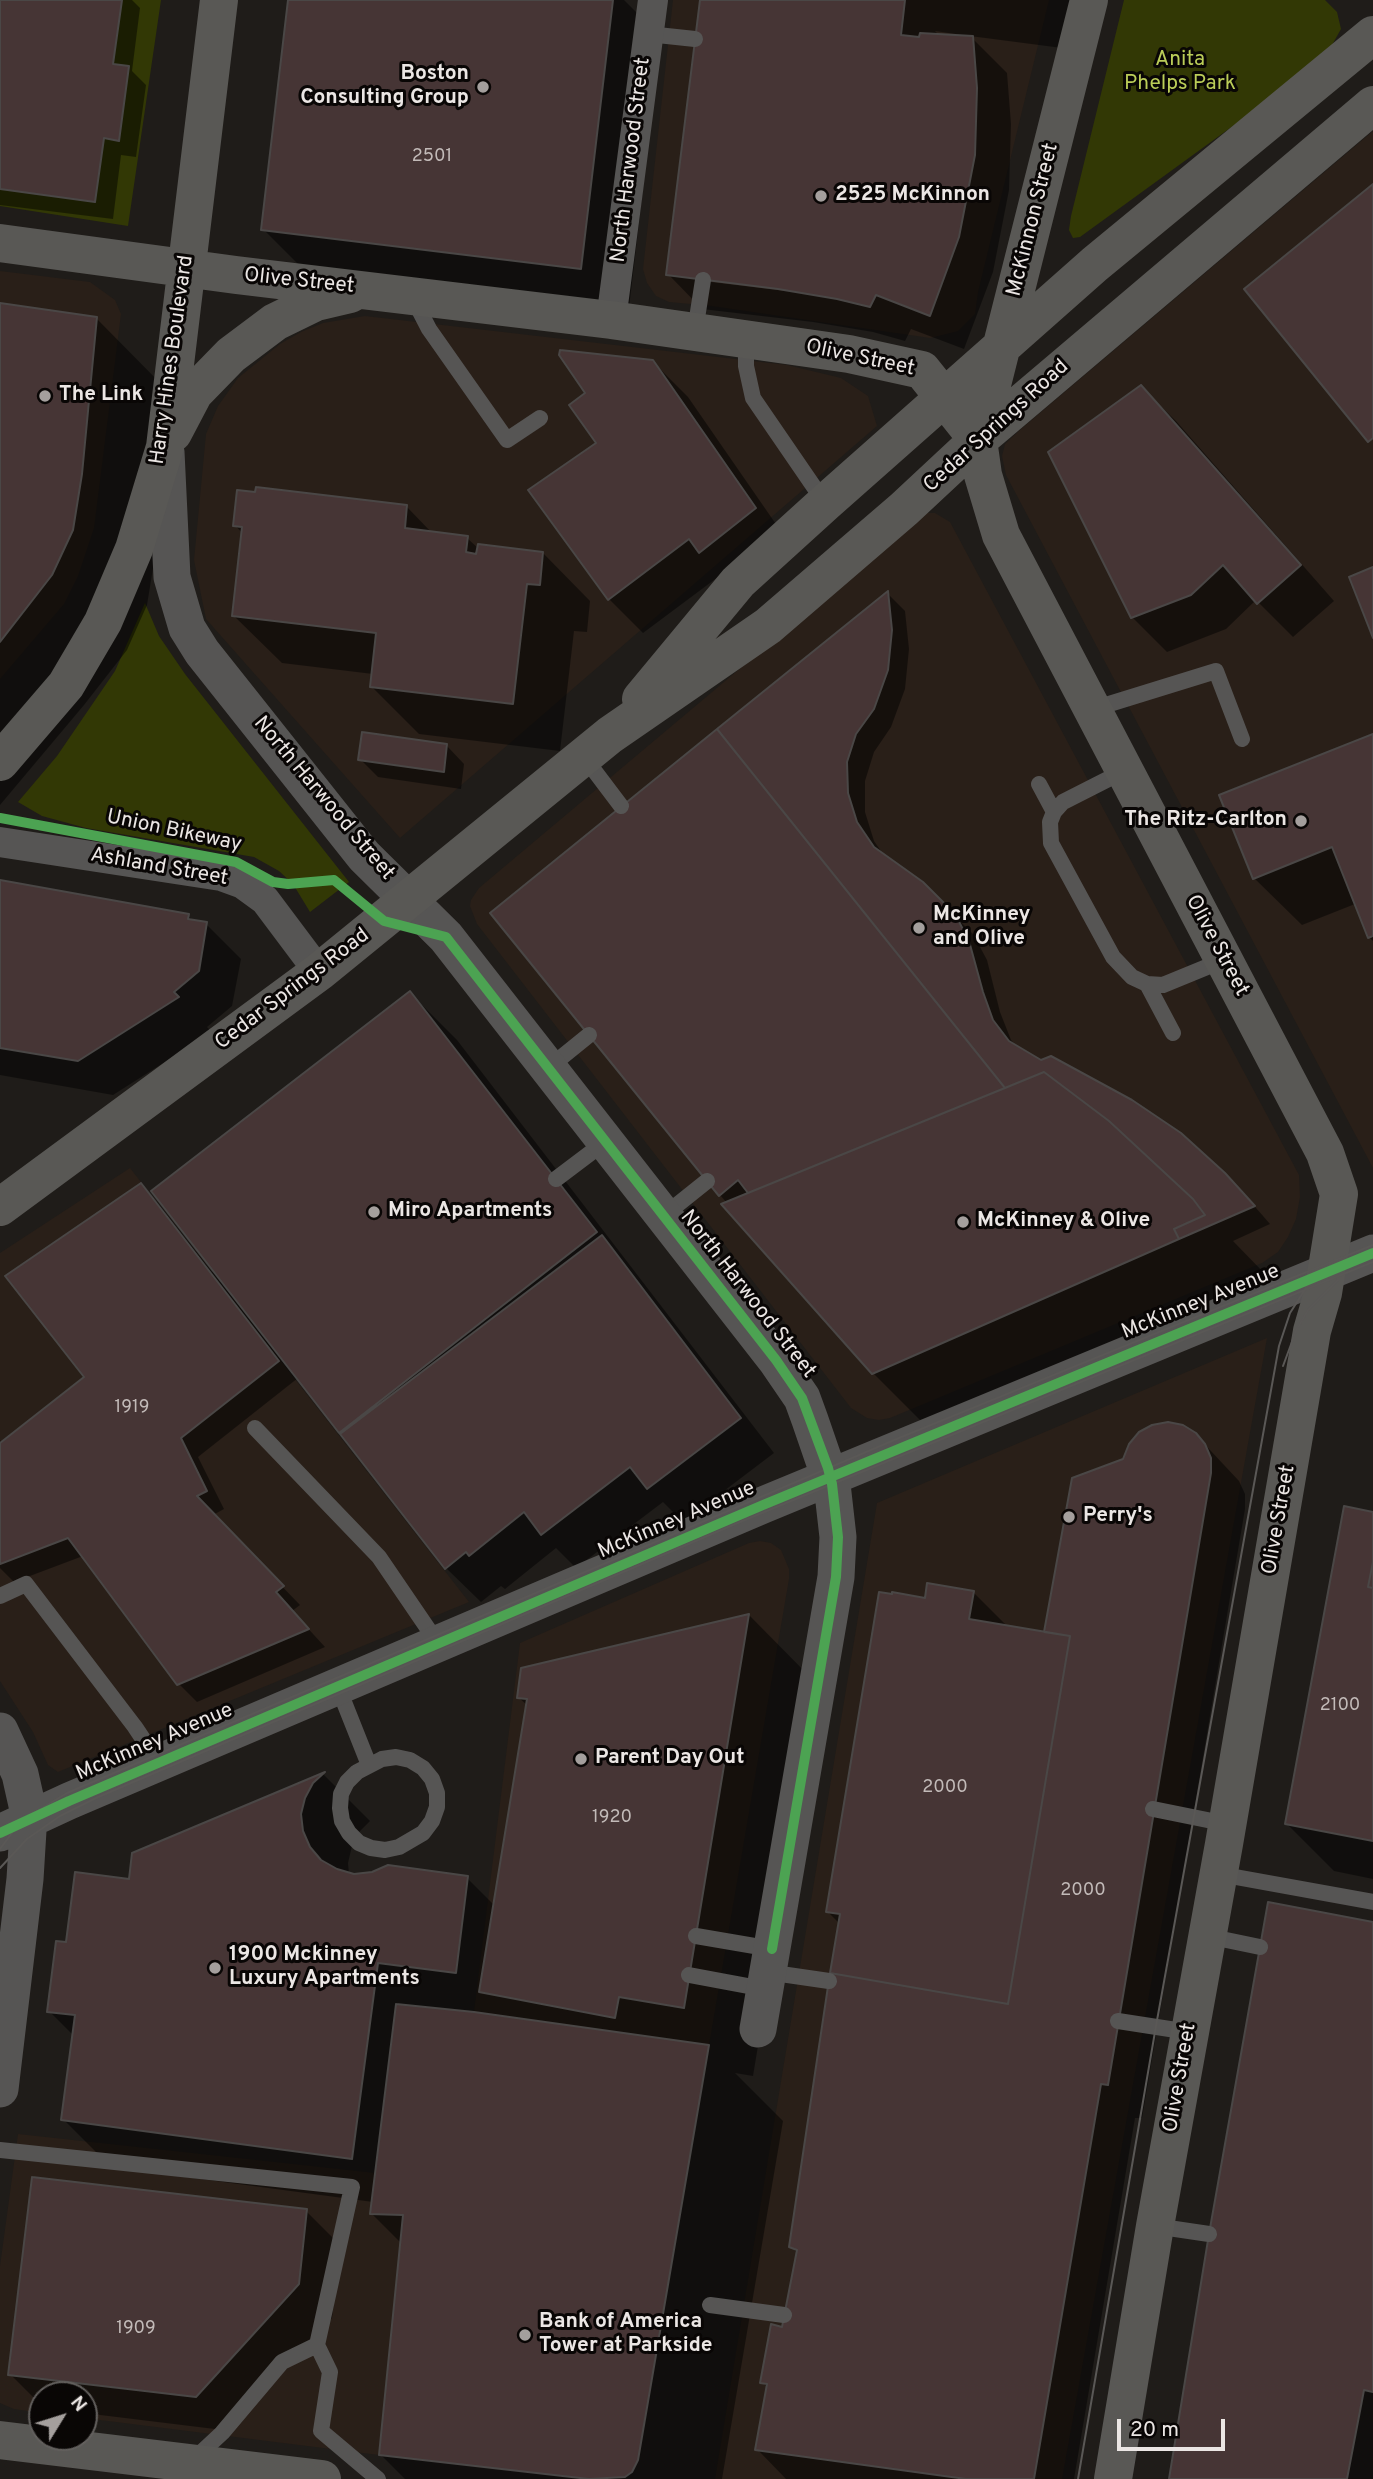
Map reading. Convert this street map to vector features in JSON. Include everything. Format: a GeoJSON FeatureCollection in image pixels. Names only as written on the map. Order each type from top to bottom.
{"type":"FeatureCollection","features":[{"type":"Feature","properties":{"kind":"main road","name":"Harry Hines Boulevard"},"geometry":{"type":"LineString","coordinates":[[0,762],[66,685],[103,622],[134,549],[165,447],[219,0]]}},
{"type":"Feature","properties":{"kind":"main road","name":"McKinnon Street"},"geometry":{"type":"LineString","coordinates":[[978,440],[1089,0]]}},
{"type":"Feature","properties":{"kind":"main road","name":"Cedar Springs Road"},"geometry":{"type":"LineString","coordinates":[[597,746],[737,583],[825,503],[932,384],[1003,344],[1095,264],[1373,35]]}},
{"type":"Feature","properties":{"kind":"main road","name":"Cedar Springs Road"},"geometry":{"type":"LineString","coordinates":[[0,1208],[319,971],[597,746],[768,626],[904,509],[978,440],[1373,105]]}},
{"type":"Feature","properties":{"kind":"main road","name":"Olive Street"},"geometry":{"type":"LineString","coordinates":[[0,243],[746,338],[849,354],[932,384]]}},
{"type":"Feature","properties":{"kind":"main road"},"geometry":{"type":"LineString","coordinates":[[165,447],[194,393],[231,355],[275,322],[316,302],[369,290]]}},
{"type":"Feature","properties":{"kind":"main road"},"geometry":{"type":"LineString","coordinates":[[932,384],[978,440]]}},
{"type":"Feature","properties":{"kind":"main road","name":"Olive Street"},"geometry":{"type":"LineString","coordinates":[[978,440],[983,475],[1001,535],[1325,1153],[1339,1194],[1323,1293],[1312,1331],[1113,2479]]}},
{"type":"Feature","properties":{"kind":"main road"},"geometry":{"type":"LineString","coordinates":[[0,2440],[322,2479]]}},
{"type":"Feature","properties":{"kind":"street","name":"North Harwood Street"},"geometry":{"type":"LineString","coordinates":[[611,320],[653,0]]}},
{"type":"Feature","properties":{"kind":"street","name":"North Harwood Street"},"geometry":{"type":"LineString","coordinates":[[165,447],[172,576],[187,628],[202,652],[364,856],[446,937],[776,1360],[802,1398],[831,1477],[838,1537],[836,1577],[758,2029]]}},
{"type":"Feature","properties":{"kind":"street","name":"Ashland Street"},"geometry":{"type":"LineString","coordinates":[[0,842],[221,876],[243,884],[265,900],[319,971]]}},
{"type":"Feature","properties":{"kind":"street","name":"McKinney Avenue"},"geometry":{"type":"LineString","coordinates":[[14,1827],[69,1801],[831,1477],[1373,1253]]}},
{"type":"Feature","properties":{"kind":"street"},"geometry":{"type":"LineString","coordinates":[[0,1731],[20,1774],[27,1800],[14,1827],[25,1879],[0,2089]]}},
{"type":"Feature","properties":{"kind":"lane"},"geometry":{"type":"LineString","coordinates":[[648,34],[695,40]]}},
{"type":"Feature","properties":{"kind":"lane"},"geometry":{"type":"LineString","coordinates":[[695,331],[702,280]]}},
{"type":"Feature","properties":{"kind":"lane"},"geometry":{"type":"LineString","coordinates":[[412,296],[429,329],[507,440],[540,418]]}},
{"type":"Feature","properties":{"kind":"lane"},"geometry":{"type":"LineString","coordinates":[[746,338],[746,366],[753,398],[825,503]]}},
{"type":"Feature","properties":{"kind":"lane"},"geometry":{"type":"LineString","coordinates":[[1093,709],[1216,671],[1242,739]]}},
{"type":"Feature","properties":{"kind":"lane"},"geometry":{"type":"LineString","coordinates":[[597,746],[621,806]]}},
{"type":"Feature","properties":{"kind":"lane"},"geometry":{"type":"LineString","coordinates":[[1124,771],[1063,802],[1054,812],[1049,832],[1051,843],[1107,946],[1120,967],[1132,977],[1147,984],[1163,985],[1224,960]]}},
{"type":"Feature","properties":{"kind":"lane"},"geometry":{"type":"LineString","coordinates":[[1039,784],[1054,812]]}},
{"type":"Feature","properties":{"kind":"lane"},"geometry":{"type":"LineString","coordinates":[[1147,984],[1173,1032]]}},
{"type":"Feature","properties":{"kind":"lane"},"geometry":{"type":"LineString","coordinates":[[547,1069],[589,1035]]}},
{"type":"Feature","properties":{"kind":"lane"},"geometry":{"type":"LineString","coordinates":[[556,1179],[605,1142]]}},
{"type":"Feature","properties":{"kind":"lane"},"geometry":{"type":"LineString","coordinates":[[662,1217],[707,1181]]}},
{"type":"Feature","properties":{"kind":"lane"},"geometry":{"type":"LineString","coordinates":[[255,1428],[379,1556],[439,1645]]}},
{"type":"Feature","properties":{"kind":"lane"},"geometry":{"type":"LineString","coordinates":[[0,1596],[26,1584],[135,1727],[159,1763]]}},
{"type":"Feature","properties":{"kind":"lane"},"geometry":{"type":"LineString","coordinates":[[338,1687],[369,1765]]}},
{"type":"Feature","properties":{"kind":"lane"},"geometry":{"type":"LineString","coordinates":[[396,1757],[410,1760],[423,1768],[432,1779],[437,1793],[437,1807],[432,1821],[423,1833],[399,1847],[385,1850],[359,1843],[342,1821],[341,1794],[347,1782],[369,1765],[396,1757]]}},
{"type":"Feature","properties":{"kind":"lane"},"geometry":{"type":"LineString","coordinates":[[1153,1809],[1227,1824]]}},
{"type":"Feature","properties":{"kind":"lane"},"geometry":{"type":"LineString","coordinates":[[1219,1874],[1373,1902]]}},
{"type":"Feature","properties":{"kind":"lane"},"geometry":{"type":"LineString","coordinates":[[696,1936],[768,1970]]}},
{"type":"Feature","properties":{"kind":"lane"},"geometry":{"type":"LineString","coordinates":[[1207,1936],[1259,1947]]}},
{"type":"Feature","properties":{"kind":"lane"},"geometry":{"type":"LineString","coordinates":[[689,1975],[768,1970],[828,1981]]}},
{"type":"Feature","properties":{"kind":"lane"},"geometry":{"type":"LineString","coordinates":[[1118,2021],[1189,2032]]}},
{"type":"Feature","properties":{"kind":"lane"},"geometry":{"type":"LineString","coordinates":[[0,2150],[352,2187],[317,2345],[330,2372],[321,2431],[378,2479]]}},
{"type":"Feature","properties":{"kind":"lane"},"geometry":{"type":"LineString","coordinates":[[1155,2226],[1209,2234]]}},
{"type":"Feature","properties":{"kind":"lane"},"geometry":{"type":"LineString","coordinates":[[710,2305],[784,2315]]}},
{"type":"Feature","properties":{"kind":"lane"},"geometry":{"type":"LineString","coordinates":[[189,2463],[222,2433],[282,2362],[317,2345]]}},
{"type":"Feature","properties":{"kind":"shaded area","name":"2525 McKinnon"},"geometry":{"type":"Polygon","coordinates":[[[673,0],[1049,0],[978,292],[975,314],[958,331],[930,338],[669,302],[656,296],[647,283],[643,269],[673,0]]]}},
{"type":"Feature","properties":{"kind":"shaded area"},"geometry":{"type":"Polygon","coordinates":[[[1373,131],[1373,1168],[1006,475],[1002,456],[1005,444],[1021,429],[1373,131]]]}},
{"type":"Feature","properties":{"kind":"shaded area","name":"The Link"},"geometry":{"type":"Polygon","coordinates":[[[0,271],[90,282],[115,300],[121,314],[94,528],[78,576],[64,604],[0,679],[0,271]]]}},
{"type":"Feature","properties":{"kind":"shaded area"},"geometry":{"type":"Polygon","coordinates":[[[365,316],[787,365],[841,378],[868,396],[877,426],[400,838],[206,619],[194,560],[206,434],[218,406],[238,378],[280,344],[323,323],[365,316]]]}},
{"type":"Feature","properties":{"kind":"shaded area"},"geometry":{"type":"Polygon","coordinates":[[[925,513],[935,513],[950,522],[1299,1175],[1300,1197],[1296,1219],[1288,1237],[1278,1252],[1262,1263],[890,1418],[879,1420],[867,1418],[851,1408],[477,924],[470,906],[479,888],[925,513]]]}},
{"type":"Feature","properties":{"kind":"shaded area"},"geometry":{"type":"Polygon","coordinates":[[[130,1168],[469,1602],[58,1772],[48,1765],[33,1732],[0,1681],[0,1253],[130,1168]]]}},
{"type":"Feature","properties":{"kind":"shaded area"},"geometry":{"type":"Polygon","coordinates":[[[1267,1338],[1062,2479],[715,2479],[877,1503],[1267,1338]]]}},
{"type":"Feature","properties":{"kind":"shaded area"},"geometry":{"type":"Polygon","coordinates":[[[749,1543],[771,1543],[781,1550],[789,1569],[789,1579],[709,2045],[474,2012],[520,1643],[749,1543]]]}},
{"type":"Feature","properties":{"kind":"shaded area"},"geometry":{"type":"Polygon","coordinates":[[[18,2134],[375,2173],[370,2214],[403,2215],[379,2455],[98,2420],[98,2381],[28,2381],[28,2411],[0,2403],[0,2266],[18,2134]]]}},
{"type":"Feature","properties":{"kind":"green space"},"geometry":{"type":"Polygon","coordinates":[[[0,0],[161,0],[128,226],[0,206],[0,0]]]}},
{"type":"Feature","properties":{"kind":"green space","name":"Anita Phelps Park"},"geometry":{"type":"Polygon","coordinates":[[[1124,0],[1325,0],[1337,12],[1341,29],[1332,45],[1248,115],[1080,237],[1073,238],[1069,230],[1071,216],[1124,0]]]}},
{"type":"Feature","properties":{"kind":"green space"},"geometry":{"type":"Polygon","coordinates":[[[145,603],[159,636],[185,674],[349,882],[310,912],[293,884],[279,871],[254,857],[86,828],[42,816],[18,802],[57,756],[115,671],[145,603]]]}},
{"type":"Feature","properties":{"kind":"building"},"geometry":{"type":"Polygon","coordinates":[[[0,0],[122,0],[113,64],[129,66],[119,141],[104,138],[95,202],[0,189],[0,0]]]}},
{"type":"Feature","properties":{"kind":"building"},"geometry":{"type":"Polygon","coordinates":[[[288,0],[613,0],[581,269],[261,230],[288,0]]]}},
{"type":"Feature","properties":{"kind":"building","name":"2525 McKinnon"},"geometry":{"type":"Polygon","coordinates":[[[700,0],[905,0],[901,35],[919,37],[920,33],[973,36],[977,88],[975,155],[959,237],[930,316],[876,295],[870,307],[778,289],[666,275],[700,0]]]}},
{"type":"Feature","properties":{"kind":"building"},"geometry":{"type":"Polygon","coordinates":[[[1373,184],[1373,438],[1368,442],[1244,289],[1373,184]]]}},
{"type":"Feature","properties":{"kind":"building","name":"The Link"},"geometry":{"type":"Polygon","coordinates":[[[0,303],[97,317],[82,474],[73,530],[52,575],[0,642],[0,303]]]}},
{"type":"Feature","properties":{"kind":"building"},"geometry":{"type":"Polygon","coordinates":[[[560,350],[653,360],[756,508],[699,553],[689,539],[608,600],[528,490],[596,443],[569,405],[585,393],[559,355],[560,350]]]}},
{"type":"Feature","properties":{"kind":"building"},"geometry":{"type":"Polygon","coordinates":[[[1141,385],[1301,565],[1257,604],[1223,565],[1191,595],[1131,618],[1048,452],[1141,385]]]}},
{"type":"Feature","properties":{"kind":"building"},"geometry":{"type":"Polygon","coordinates":[[[256,487],[407,505],[405,528],[468,536],[466,552],[476,554],[478,544],[543,552],[540,585],[527,584],[513,704],[370,687],[376,633],[232,616],[242,527],[233,526],[237,490],[255,492],[256,487]]]}},
{"type":"Feature","properties":{"kind":"building"},"geometry":{"type":"Polygon","coordinates":[[[1373,567],[1373,638],[1349,577],[1373,567]]]}},
{"type":"Feature","properties":{"kind":"building","name":"McKinney and Olive"},"geometry":{"type":"Polygon","coordinates":[[[888,591],[892,630],[888,670],[874,709],[856,734],[847,762],[848,793],[857,822],[874,847],[923,882],[955,914],[969,941],[993,1020],[1009,1041],[1041,1060],[1051,1056],[1132,1100],[1181,1133],[1225,1173],[1255,1206],[1179,1239],[1174,1229],[1205,1215],[1193,1199],[1109,1121],[1044,1072],[1005,1088],[717,729],[888,591]]]}},
{"type":"Feature","properties":{"kind":"building"},"geometry":{"type":"Polygon","coordinates":[[[717,729],[1005,1088],[748,1193],[738,1180],[719,1196],[490,913],[717,729]]]}},
{"type":"Feature","properties":{"kind":"building"},"geometry":{"type":"Polygon","coordinates":[[[362,732],[447,744],[444,772],[358,760],[362,732]]]}},
{"type":"Feature","properties":{"kind":"building","name":"The Ritz-Carlton"},"geometry":{"type":"Polygon","coordinates":[[[1373,734],[1373,936],[1368,938],[1332,847],[1253,879],[1219,795],[1373,734]]]}},
{"type":"Feature","properties":{"kind":"building"},"geometry":{"type":"Polygon","coordinates":[[[0,880],[189,914],[188,919],[207,922],[199,971],[174,992],[179,997],[78,1061],[0,1048],[0,880]]]}},
{"type":"Feature","properties":{"kind":"building","name":"Miro Apartments"},"geometry":{"type":"Polygon","coordinates":[[[410,991],[597,1232],[339,1433],[151,1191],[410,991]]]}},
{"type":"Feature","properties":{"kind":"building","name":"McKinney & Olive"},"geometry":{"type":"Polygon","coordinates":[[[1044,1072],[1109,1121],[1193,1199],[1205,1215],[1174,1229],[1179,1239],[872,1374],[721,1204],[1044,1072]]]}},
{"type":"Feature","properties":{"kind":"building"},"geometry":{"type":"Polygon","coordinates":[[[141,1183],[279,1361],[181,1438],[207,1491],[197,1496],[284,1586],[276,1592],[309,1629],[177,1685],[68,1538],[0,1564],[0,1443],[84,1377],[5,1276],[141,1183]]]}},
{"type":"Feature","properties":{"kind":"building"},"geometry":{"type":"Polygon","coordinates":[[[602,1235],[741,1418],[647,1489],[630,1467],[541,1535],[524,1512],[469,1556],[466,1552],[445,1569],[340,1434],[602,1235]]]}},
{"type":"Feature","properties":{"kind":"building"},"geometry":{"type":"Polygon","coordinates":[[[1168,1422],[1183,1425],[1196,1433],[1211,1458],[1211,1473],[1108,2085],[1101,2084],[1034,2479],[966,2479],[755,2450],[767,2384],[760,2383],[771,2324],[782,2327],[797,2250],[789,2247],[830,1973],[1008,2004],[1070,1636],[1044,1632],[1072,1478],[1123,1459],[1129,1444],[1139,1432],[1152,1425],[1168,1422]]]}},
{"type":"Feature","properties":{"kind":"building"},"geometry":{"type":"Polygon","coordinates":[[[1344,1506],[1373,1512],[1373,1562],[1368,1587],[1373,1588],[1373,1841],[1285,1824],[1344,1506]]]}},
{"type":"Feature","properties":{"kind":"building"},"geometry":{"type":"Polygon","coordinates":[[[1373,1562],[1373,1588],[1368,1587],[1373,1562]]]}},
{"type":"Feature","properties":{"kind":"building"},"geometry":{"type":"Polygon","coordinates":[[[927,1583],[974,1591],[969,1619],[1070,1636],[1008,2004],[830,1973],[840,1914],[826,1912],[879,1592],[925,1598],[927,1583]]]}},
{"type":"Feature","properties":{"kind":"building"},"geometry":{"type":"Polygon","coordinates":[[[749,1614],[684,2008],[619,1997],[615,2018],[479,1992],[527,1699],[517,1698],[521,1668],[749,1614]]]}},
{"type":"Feature","properties":{"kind":"building","name":"1900 Mckinney Luxury Apartments"},"geometry":{"type":"Polygon","coordinates":[[[325,1772],[313,1783],[301,1814],[303,1831],[310,1847],[321,1860],[354,1874],[372,1872],[388,1865],[468,1876],[456,1973],[378,1963],[352,2159],[61,2120],[75,2015],[47,2012],[56,1941],[66,1942],[75,1872],[129,1879],[132,1853],[325,1772]]]}},
{"type":"Feature","properties":{"kind":"building"},"geometry":{"type":"Polygon","coordinates":[[[1268,1902],[1373,1922],[1373,2392],[1364,2390],[1347,2479],[1169,2479],[1209,2234],[1268,1902]]]}},
{"type":"Feature","properties":{"kind":"building","name":"Bank of America Tower at Parkside"},"geometry":{"type":"Polygon","coordinates":[[[396,2004],[474,2012],[709,2045],[638,2460],[632,2472],[625,2477],[589,2479],[379,2455],[403,2215],[370,2214],[396,2004]]]}},
{"type":"Feature","properties":{"kind":"building"},"geometry":{"type":"Polygon","coordinates":[[[32,2177],[307,2209],[299,2284],[196,2397],[98,2386],[98,2381],[59,2381],[8,2375],[32,2177]]]}},
{"type":"Feature","properties":{"kind":"tram line"},"geometry":{"type":"LineString","coordinates":[[0,1849],[21,1821],[67,1793],[899,1438],[1373,1245]]}},
{"type":"Feature","properties":{"kind":"tram line"},"geometry":{"type":"LineString","coordinates":[[0,1868],[27,1839],[60,1816],[96,1798],[740,1522],[1373,1262]]}},
{"type":"Feature","properties":{"kind":"tram line"},"geometry":{"type":"LineString","coordinates":[[1283,1366],[1296,1331],[1308,1310],[1338,1280]]}},
{"type":"Feature","properties":{"kind":"tram line"},"geometry":{"type":"LineString","coordinates":[[1078,2479],[1156,2026],[1279,1346],[1290,1313],[1306,1288]]}},
{"type":"Feature","properties":{"kind":"cycle path","name":"Union Bikeway"},"geometry":{"type":"LineString","coordinates":[[0,818],[236,862],[273,882],[288,884],[334,880],[384,921],[446,937],[776,1360],[802,1398],[832,1484],[838,1537],[836,1577],[772,1949]]}},
{"type":"Feature","properties":{"kind":"cycle path"},"geometry":{"type":"LineString","coordinates":[[0,1833],[69,1801],[763,1505],[1373,1253]]}},
{"type":"Feature","properties":{"kind":"place","name":"Boston Consulting Group"},"geometry":{"type":"Point","coordinates":[483,87]}},
{"type":"Feature","properties":{"kind":"place","name":"2525 McKinnon"},"geometry":{"type":"Point","coordinates":[821,196]}},
{"type":"Feature","properties":{"kind":"place","name":"The Link"},"geometry":{"type":"Point","coordinates":[45,396]}},
{"type":"Feature","properties":{"kind":"place","name":"The Ritz-Carlton"},"geometry":{"type":"Point","coordinates":[1301,821]}},
{"type":"Feature","properties":{"kind":"place","name":"McKinney and Olive"},"geometry":{"type":"Point","coordinates":[919,928]}},
{"type":"Feature","properties":{"kind":"place","name":"Miro Apartments"},"geometry":{"type":"Point","coordinates":[374,1212]}},
{"type":"Feature","properties":{"kind":"place","name":"McKinney & Olive"},"geometry":{"type":"Point","coordinates":[963,1222]}},
{"type":"Feature","properties":{"kind":"place","name":"Perry's"},"geometry":{"type":"Point","coordinates":[1069,1517]}},
{"type":"Feature","properties":{"kind":"place","name":"Parent Day Out"},"geometry":{"type":"Point","coordinates":[581,1759]}},
{"type":"Feature","properties":{"kind":"place","name":"1900 Mckinney Luxury Apartments"},"geometry":{"type":"Point","coordinates":[215,1968]}},
{"type":"Feature","properties":{"kind":"place","name":"Bank of America Tower at Parkside"},"geometry":{"type":"Point","coordinates":[525,2335]}}]}
